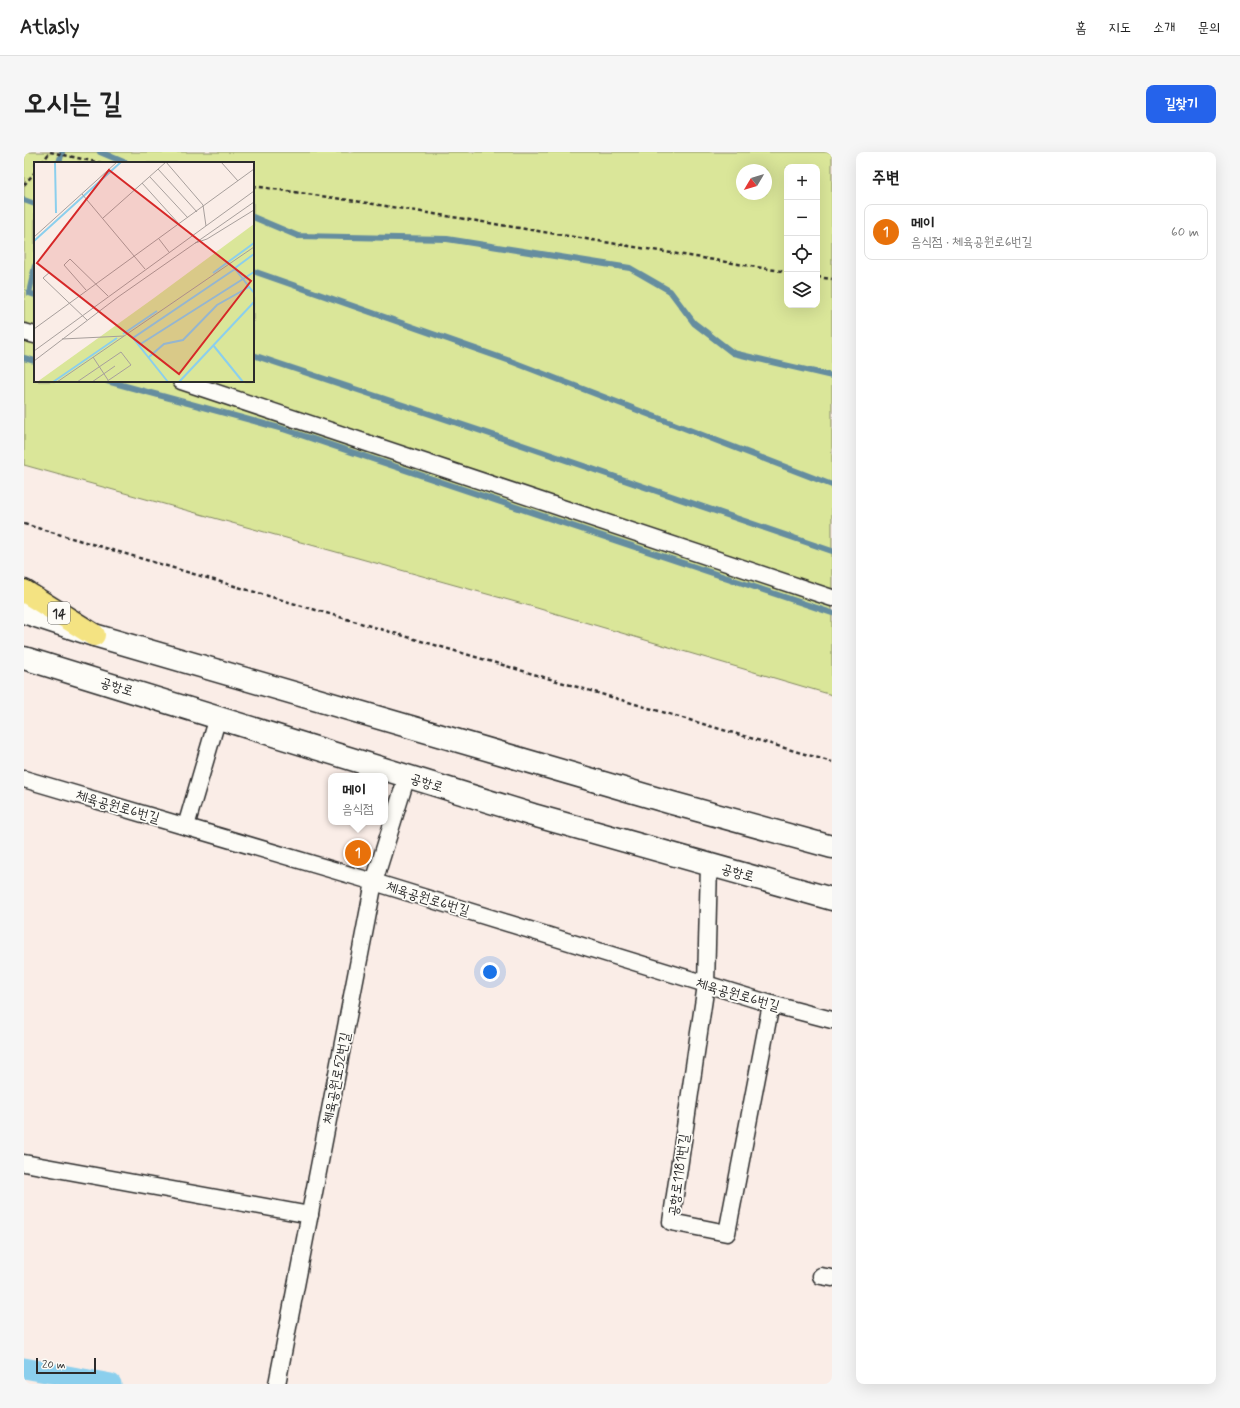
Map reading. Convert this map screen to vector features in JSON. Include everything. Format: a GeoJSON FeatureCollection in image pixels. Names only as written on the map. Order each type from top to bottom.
{"type":"FeatureCollection","features":[{"type":"Feature","properties":{"kind":"main road","name":"14"},"geometry":{"type":"LineString","coordinates":[[24,591],[94,636]]}},
{"type":"Feature","properties":{"kind":"main road"},"geometry":{"type":"LineString","coordinates":[[24,612],[94,636],[672,803],[832,847]]}},
{"type":"Feature","properties":{"kind":"main road","name":"공항로"},"geometry":{"type":"LineString","coordinates":[[24,658],[533,815],[832,899]]}},
{"type":"Feature","properties":{"kind":"street"},"geometry":{"type":"LineString","coordinates":[[24,332],[34,335]]}},
{"type":"Feature","properties":{"kind":"street"},"geometry":{"type":"LineString","coordinates":[[184,382],[832,598]]}},
{"type":"Feature","properties":{"kind":"street"},"geometry":{"type":"LineString","coordinates":[[186,826],[218,717]]}},
{"type":"Feature","properties":{"kind":"street","name":"체육공원로52번길"},"geometry":{"type":"LineString","coordinates":[[277,1384],[374,882],[407,776]]}},
{"type":"Feature","properties":{"kind":"street","name":"체육공원로6번길"},"geometry":{"type":"LineString","coordinates":[[24,779],[374,882],[706,985],[832,1020]]}},
{"type":"Feature","properties":{"kind":"street","name":"공항로1181번길"},"geometry":{"type":"LineString","coordinates":[[709,864],[706,985],[671,1222],[727,1233],[771,1004]]}},
{"type":"Feature","properties":{"kind":"street"},"geometry":{"type":"LineString","coordinates":[[24,1163],[310,1215]]}},
{"type":"Feature","properties":{"kind":"path"},"geometry":{"type":"LineString","coordinates":[[43,162],[50,152],[96,162]]}},
{"type":"Feature","properties":{"kind":"path"},"geometry":{"type":"LineString","coordinates":[[24,185],[34,173]]}},
{"type":"Feature","properties":{"kind":"path"},"geometry":{"type":"LineString","coordinates":[[254,186],[355,201],[784,272]]}},
{"type":"Feature","properties":{"kind":"path"},"geometry":{"type":"LineString","coordinates":[[820,277],[832,279]]}},
{"type":"Feature","properties":{"kind":"path"},"geometry":{"type":"LineString","coordinates":[[24,524],[832,762]]}},
{"type":"Feature","properties":{"kind":"green space"},"geometry":{"type":"Polygon","coordinates":[[[24,152],[832,152],[832,695],[530,606],[24,465],[24,152]]]}},
{"type":"Feature","properties":{"kind":"waterway"},"geometry":{"type":"LineString","coordinates":[[59,162],[62,152]]}},
{"type":"Feature","properties":{"kind":"waterway"},"geometry":{"type":"LineString","coordinates":[[100,152],[124,162]]}},
{"type":"Feature","properties":{"kind":"waterway"},"geometry":{"type":"LineString","coordinates":[[24,200],[34,204]]}},
{"type":"Feature","properties":{"kind":"waterway"},"geometry":{"type":"LineString","coordinates":[[254,217],[298,236],[447,239],[630,268],[670,291],[694,323],[733,353],[832,376]]}},
{"type":"Feature","properties":{"kind":"waterway"},"geometry":{"type":"LineString","coordinates":[[34,270],[29,293],[34,295]]}},
{"type":"Feature","properties":{"kind":"waterway"},"geometry":{"type":"LineString","coordinates":[[254,271],[513,362],[832,485]]}},
{"type":"Feature","properties":{"kind":"waterway"},"geometry":{"type":"LineString","coordinates":[[254,355],[832,551]]}},
{"type":"Feature","properties":{"kind":"waterway"},"geometry":{"type":"LineString","coordinates":[[24,358],[34,361]]}},
{"type":"Feature","properties":{"kind":"waterway"},"geometry":{"type":"LineString","coordinates":[[111,382],[283,429],[832,613]]}},
{"type":"Feature","properties":{"kind":"waterway"},"geometry":{"type":"LineString","coordinates":[[24,1368],[111,1384]]}},
{"type":"Feature","properties":{"kind":"place","name":"메이"},"geometry":{"type":"Point","coordinates":[358,853]}}]}
